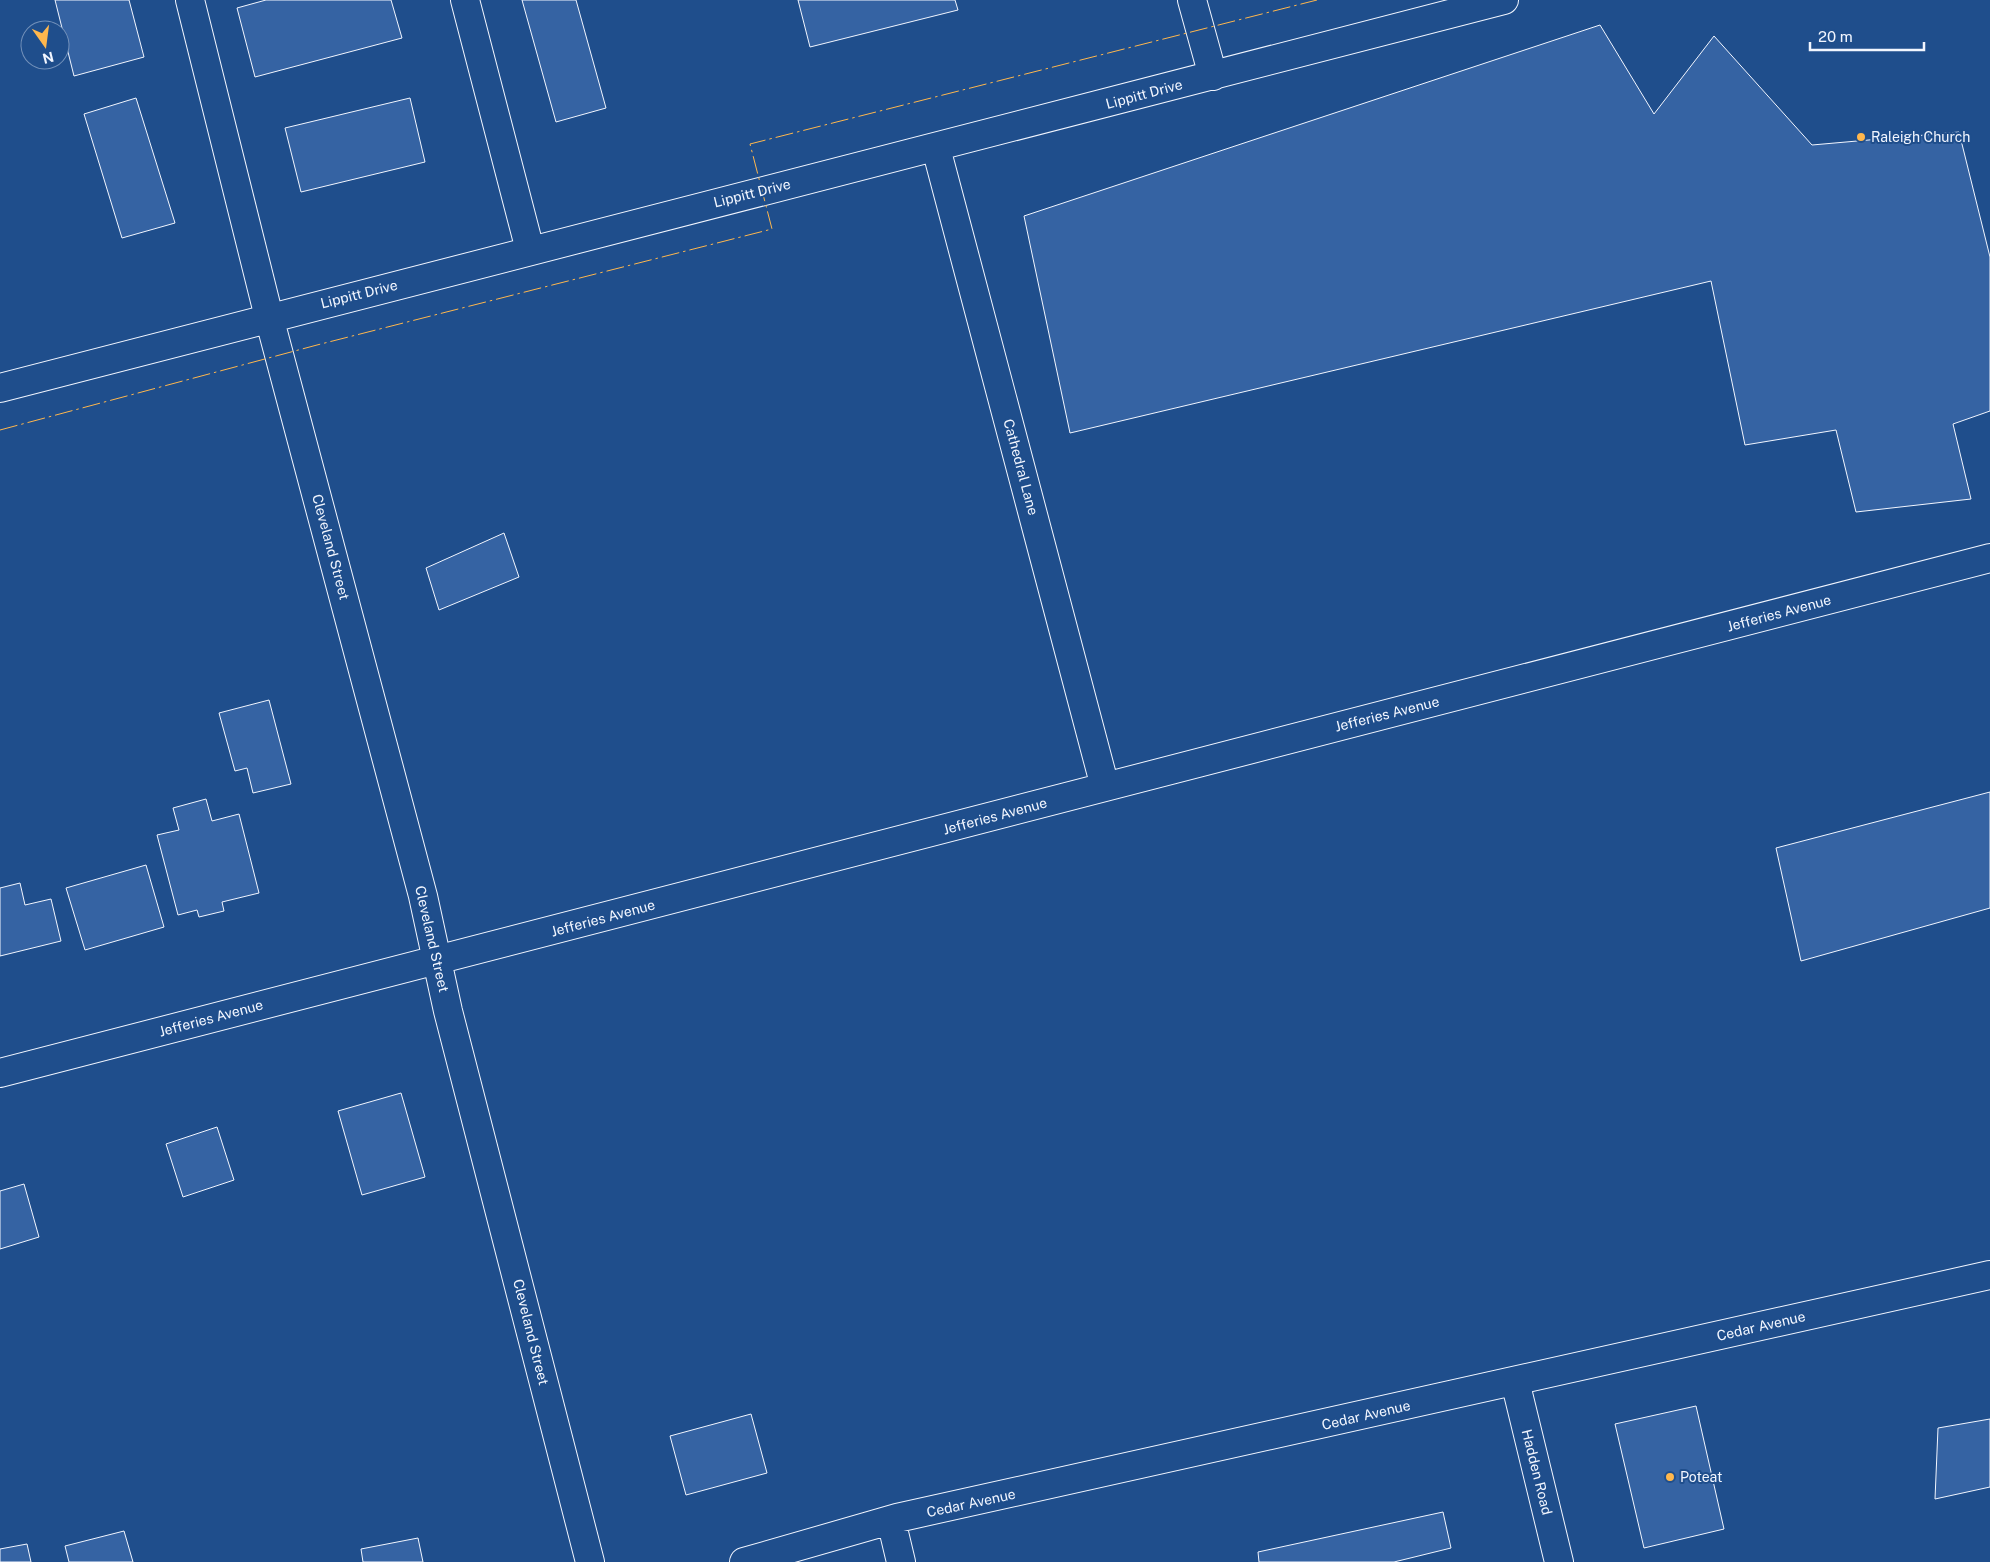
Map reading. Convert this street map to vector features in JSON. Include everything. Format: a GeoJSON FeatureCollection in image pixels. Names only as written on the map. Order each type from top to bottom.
{"type":"FeatureCollection","features":[{"type":"Feature","properties":{"kind":"street","name":"Cleveland Street"},"geometry":{"type":"LineString","coordinates":[[190,0],[269,317],[421,886],[453,1030],[590,1562]]}},
{"type":"Feature","properties":{"kind":"street"},"geometry":{"type":"LineString","coordinates":[[465,0],[530,250]]}},
{"type":"Feature","properties":{"kind":"street"},"geometry":{"type":"LineString","coordinates":[[1192,0],[1213,76]]}},
{"type":"Feature","properties":{"kind":"street","name":"Lippitt Drive"},"geometry":{"type":"LineString","coordinates":[[0,388],[269,317],[936,148],[1504,0]]}},
{"type":"Feature","properties":{"kind":"street","name":"Cathedral Lane"},"geometry":{"type":"LineString","coordinates":[[936,148],[1106,787]]}},
{"type":"Feature","properties":{"kind":"street","name":"Jefferies Avenue"},"geometry":{"type":"LineString","coordinates":[[0,1073],[1990,558]]}},
{"type":"Feature","properties":{"kind":"street","name":"Cedar Avenue"},"geometry":{"type":"LineString","coordinates":[[744,1562],[891,1520],[1990,1275]]}},
{"type":"Feature","properties":{"kind":"street","name":"Hadden Road"},"geometry":{"type":"LineString","coordinates":[[1515,1381],[1559,1562]]}},
{"type":"Feature","properties":{"kind":"street"},"geometry":{"type":"LineString","coordinates":[[891,1520],[901,1562]]}},
{"type":"Feature","properties":{"kind":"building"},"geometry":{"type":"Polygon","coordinates":[[[55,0],[129,0],[144,57],[74,76],[70,60],[70,20],[60,20],[55,0]]]}},
{"type":"Feature","properties":{"kind":"building"},"geometry":{"type":"Polygon","coordinates":[[[266,0],[391,0],[402,38],[255,77],[237,8],[266,0]]]}},
{"type":"Feature","properties":{"kind":"building"},"geometry":{"type":"Polygon","coordinates":[[[522,0],[576,0],[606,108],[556,122],[522,0]]]}},
{"type":"Feature","properties":{"kind":"building"},"geometry":{"type":"Polygon","coordinates":[[[798,0],[955,0],[958,10],[810,47],[798,0]]]}},
{"type":"Feature","properties":{"kind":"building"},"geometry":{"type":"Polygon","coordinates":[[[1600,25],[1654,114],[1714,36],[1812,145],[1959,132],[1990,257],[1990,411],[1953,424],[1971,499],[1856,512],[1836,430],[1745,445],[1711,281],[1070,433],[1024,216],[1600,25]]]}},
{"type":"Feature","properties":{"kind":"building"},"geometry":{"type":"Polygon","coordinates":[[[136,98],[175,223],[122,238],[84,114],[136,98]]]}},
{"type":"Feature","properties":{"kind":"building"},"geometry":{"type":"Polygon","coordinates":[[[410,98],[425,162],[301,192],[285,128],[410,98]]]}},
{"type":"Feature","properties":{"kind":"building"},"geometry":{"type":"Polygon","coordinates":[[[504,533],[519,577],[439,610],[426,568],[504,533]]]}},
{"type":"Feature","properties":{"kind":"building"},"geometry":{"type":"Polygon","coordinates":[[[269,700],[291,784],[253,793],[247,768],[235,771],[219,713],[269,700]]]}},
{"type":"Feature","properties":{"kind":"building"},"geometry":{"type":"Polygon","coordinates":[[[1990,792],[1990,908],[1801,961],[1776,848],[1990,792]]]}},
{"type":"Feature","properties":{"kind":"building"},"geometry":{"type":"Polygon","coordinates":[[[206,799],[212,821],[239,814],[259,893],[222,902],[224,911],[199,917],[197,910],[178,915],[157,835],[179,830],[173,808],[206,799]]]}},
{"type":"Feature","properties":{"kind":"building"},"geometry":{"type":"Polygon","coordinates":[[[146,865],[164,927],[85,950],[66,888],[146,865]]]}},
{"type":"Feature","properties":{"kind":"building"},"geometry":{"type":"Polygon","coordinates":[[[20,883],[25,905],[51,899],[61,941],[0,956],[0,888],[20,883]]]}},
{"type":"Feature","properties":{"kind":"building"},"geometry":{"type":"Polygon","coordinates":[[[401,1093],[425,1177],[362,1195],[338,1111],[401,1093]]]}},
{"type":"Feature","properties":{"kind":"building"},"geometry":{"type":"Polygon","coordinates":[[[217,1127],[234,1180],[183,1197],[166,1144],[217,1127]]]}},
{"type":"Feature","properties":{"kind":"building"},"geometry":{"type":"Polygon","coordinates":[[[24,1184],[39,1237],[0,1249],[0,1191],[24,1184]]]}},
{"type":"Feature","properties":{"kind":"building","name":"Poteat"},"geometry":{"type":"Polygon","coordinates":[[[1696,1406],[1724,1529],[1644,1548],[1615,1424],[1696,1406]]]}},
{"type":"Feature","properties":{"kind":"building"},"geometry":{"type":"Polygon","coordinates":[[[751,1414],[767,1473],[686,1495],[670,1436],[751,1414]]]}},
{"type":"Feature","properties":{"kind":"building"},"geometry":{"type":"Polygon","coordinates":[[[1990,1419],[1990,1487],[1935,1499],[1938,1428],[1990,1419]]]}},
{"type":"Feature","properties":{"kind":"building"},"geometry":{"type":"Polygon","coordinates":[[[1443,1512],[1451,1548],[1394,1562],[1259,1562],[1258,1552],[1443,1512]]]}},
{"type":"Feature","properties":{"kind":"building"},"geometry":{"type":"Polygon","coordinates":[[[124,1531],[133,1562],[69,1562],[65,1546],[124,1531]]]}},
{"type":"Feature","properties":{"kind":"building"},"geometry":{"type":"Polygon","coordinates":[[[418,1538],[423,1562],[363,1562],[361,1549],[418,1538]]]}},
{"type":"Feature","properties":{"kind":"building"},"geometry":{"type":"Polygon","coordinates":[[[27,1544],[31,1562],[0,1562],[0,1549],[27,1544]]]}},
{"type":"Feature","properties":{"kind":"power"},"geometry":{"type":"LineString","coordinates":[[0,430],[317,345],[772,229],[750,144],[1317,0]]}},
{"type":"Feature","properties":{"kind":"place","name":"Raleigh Church"},"geometry":{"type":"Point","coordinates":[1861,137]}},
{"type":"Feature","properties":{"kind":"place","name":"Poteat"},"geometry":{"type":"Point","coordinates":[1670,1477]}}]}
